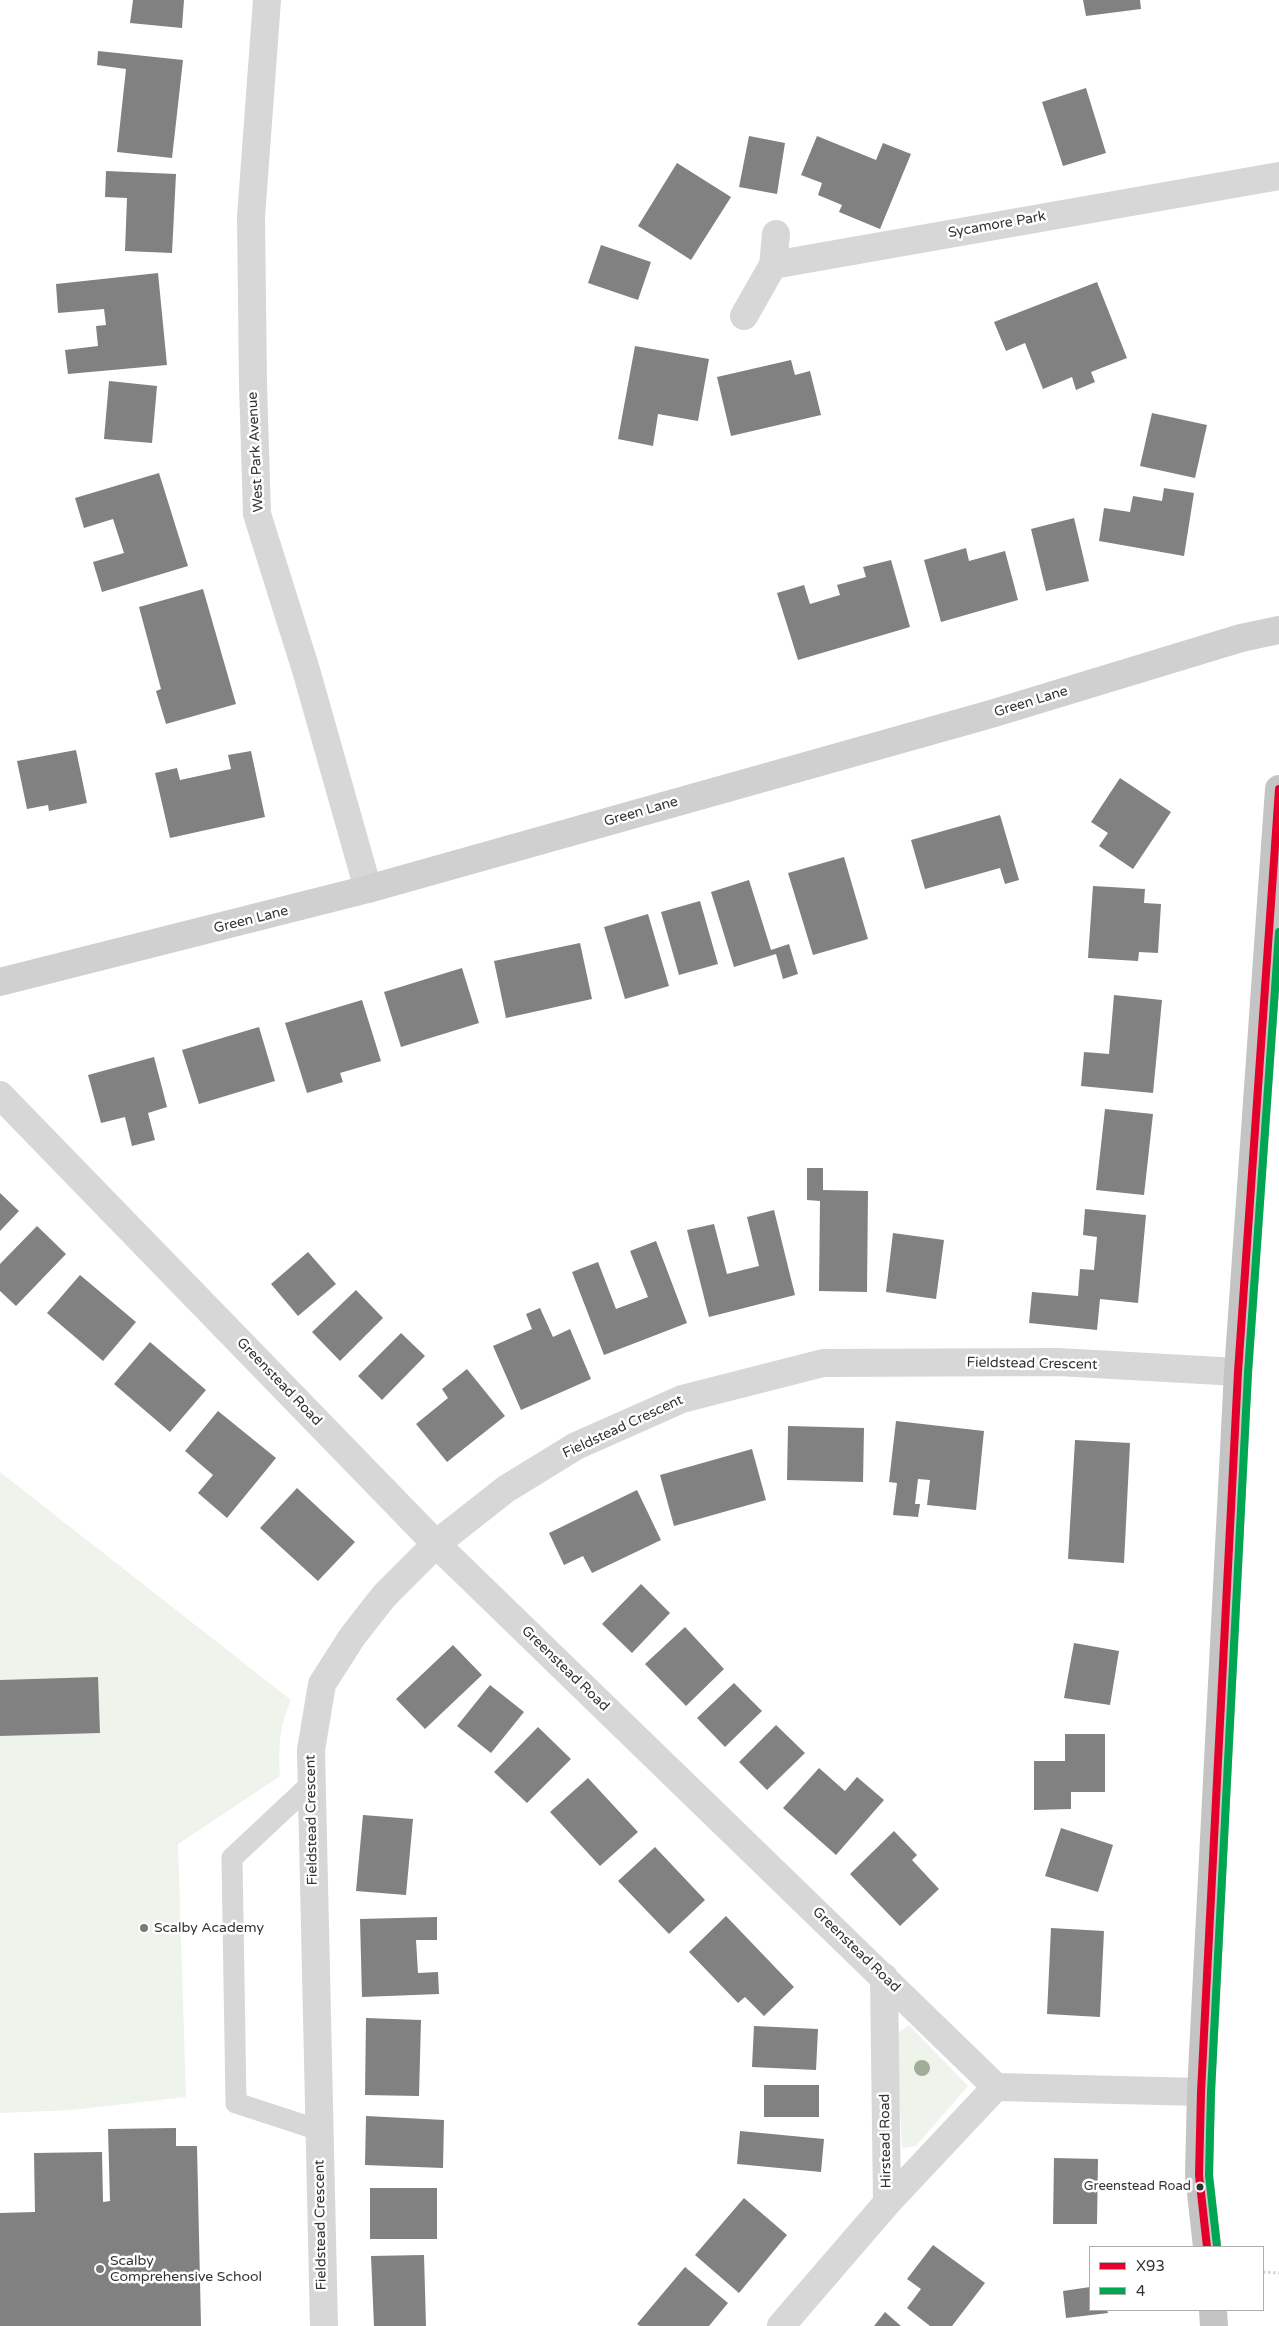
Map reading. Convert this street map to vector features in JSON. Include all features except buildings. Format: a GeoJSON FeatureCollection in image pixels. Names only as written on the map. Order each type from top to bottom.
{"type":"FeatureCollection","features":[{"type":"Feature","properties":{"kind":"highway"},"geometry":{"type":"LineString","coordinates":[[1207,2246],[1199,2175],[1201,2092],[1238,1372],[1279,789]]}},
{"type":"Feature","properties":{"kind":"highway"},"geometry":{"type":"LineString","coordinates":[[1213,2311],[1214,2326]]}},
{"type":"Feature","properties":{"kind":"street","name":"West Park Avenue"},"geometry":{"type":"LineString","coordinates":[[267,0],[251,218],[257,514],[306,670],[368,889]]}},
{"type":"Feature","properties":{"kind":"street","name":"Sycamore Park"},"geometry":{"type":"LineString","coordinates":[[773,265],[1279,176]]}},
{"type":"Feature","properties":{"kind":"street"},"geometry":{"type":"LineString","coordinates":[[744,316],[773,265],[776,234]]}},
{"type":"Feature","properties":{"kind":"street","name":"Green Lane"},"geometry":{"type":"LineString","coordinates":[[0,982],[368,889],[991,714],[1241,638],[1279,630]]}},
{"type":"Feature","properties":{"kind":"street","name":"Greenstead Road"},"geometry":{"type":"LineString","coordinates":[[0,1094],[436,1544],[996,2087]]}},
{"type":"Feature","properties":{"kind":"street","name":"Fieldstead Crescent"},"geometry":{"type":"LineString","coordinates":[[324,2326],[311,1750],[322,1684],[352,1637],[384,1596],[436,1544],[506,1489],[576,1446],[682,1399],[824,1364],[1058,1362],[1238,1372]]}},
{"type":"Feature","properties":{"kind":"street","name":"Hirstead Road"},"geometry":{"type":"LineString","coordinates":[[781,2326],[887,2203],[884,1977]]}},
{"type":"Feature","properties":{"kind":"street"},"geometry":{"type":"LineString","coordinates":[[887,2203],[996,2087],[1201,2092]]}},
{"type":"Feature","properties":{"kind":"lane"},"geometry":{"type":"LineString","coordinates":[[312,1784],[232,1858],[236,2103],[319,2130]]}},
{"type":"Feature","properties":{"kind":"path"},"geometry":{"type":"LineString","coordinates":[[1264,2272],[1279,2273]]}},
{"type":"Feature","properties":{"kind":"shaded area"},"geometry":{"type":"Polygon","coordinates":[[[0,1472],[291,1700],[280,1737],[280,1776],[178,1844],[186,2097],[72,2110],[0,2113],[0,1472]]]}},
{"type":"Feature","properties":{"kind":"shaded area"},"geometry":{"type":"Polygon","coordinates":[[[909,2025],[968,2086],[916,2146],[902,2148],[896,2034],[909,2025]]]}},
{"type":"Feature","properties":{"kind":"transit line","name":"X93"},"geometry":{"type":"LineString","coordinates":[[1207,2246],[1199,2175],[1201,2092],[1238,1372],[1279,789]]}},
{"type":"Feature","properties":{"kind":"transit line","name":"4"},"geometry":{"type":"LineString","coordinates":[[1217,2246],[1209,2175],[1211,2092],[1248,1373],[1279,932]]}},
{"type":"Feature","properties":{"kind":"place","name":"Scalby Academy"},"geometry":{"type":"Point","coordinates":[144,1928]}},
{"type":"Feature","properties":{"kind":"place","name":"Greenstead Road"},"geometry":{"type":"Point","coordinates":[1200,2187]}},
{"type":"Feature","properties":{"kind":"place","name":"Scalby Comprehensive School"},"geometry":{"type":"Point","coordinates":[100,2269]}}]}
